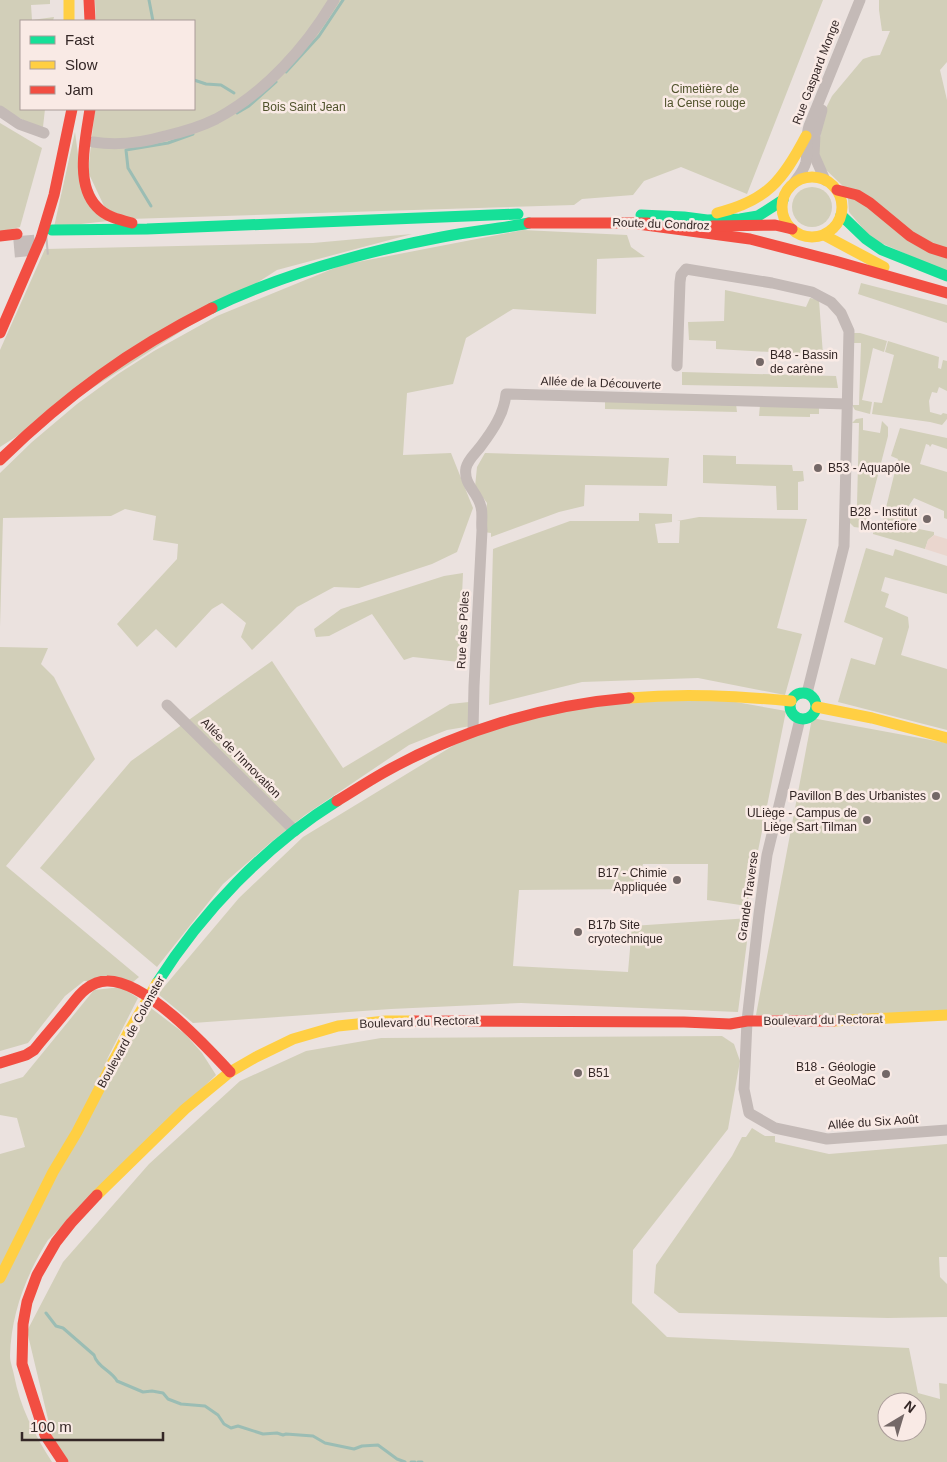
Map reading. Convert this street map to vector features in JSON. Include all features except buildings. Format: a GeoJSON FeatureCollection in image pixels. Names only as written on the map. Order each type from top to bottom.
{"type":"FeatureCollection","features":[{"type":"Feature","properties":{"kind":"main road"},"geometry":{"type":"LineString","coordinates":[[69,0],[69,20]]}},
{"type":"Feature","properties":{"kind":"main road"},"geometry":{"type":"LineString","coordinates":[[79,0],[79,20]]}},
{"type":"Feature","properties":{"kind":"main road"},"geometry":{"type":"LineString","coordinates":[[89,0],[90,20]]}},
{"type":"Feature","properties":{"kind":"main road"},"geometry":{"type":"LineString","coordinates":[[0,308],[34,227],[44,193],[61,110]]}},
{"type":"Feature","properties":{"kind":"main road"},"geometry":{"type":"LineString","coordinates":[[0,333],[41,238],[54,195],[72,110]]}},
{"type":"Feature","properties":{"kind":"main road"},"geometry":{"type":"LineString","coordinates":[[90,110],[83,172],[87,192],[92,201],[98,210],[113,218],[128,222],[148,223],[164,228]]}},
{"type":"Feature","properties":{"kind":"main road"},"geometry":{"type":"LineString","coordinates":[[684,217],[718,213],[740,207],[756,199],[769,190],[790,166],[806,136]]}},
{"type":"Feature","properties":{"kind":"main road"},"geometry":{"type":"LineString","coordinates":[[837,190],[842,202],[841,215],[838,223],[832,230],[824,235],[813,237],[802,235],[792,229],[786,220],[783,200],[794,183],[804,178],[815,177],[825,180],[837,190],[857,195],[870,202],[910,236],[931,248],[947,253]]}},
{"type":"Feature","properties":{"kind":"main road","name":"Route du Condroz"},"geometry":{"type":"LineString","coordinates":[[531,218],[612,214],[684,217],[707,220],[740,220],[758,216],[783,200]]}},
{"type":"Feature","properties":{"kind":"main road"},"geometry":{"type":"LineString","coordinates":[[841,215],[866,239],[882,250],[947,276]]}},
{"type":"Feature","properties":{"kind":"main road"},"geometry":{"type":"LineString","coordinates":[[52,230],[531,218]]}},
{"type":"Feature","properties":{"kind":"main road"},"geometry":{"type":"LineString","coordinates":[[136,241],[507,223],[531,218]]}},
{"type":"Feature","properties":{"kind":"main road"},"geometry":{"type":"LineString","coordinates":[[0,460],[60,405],[110,368],[157,337],[223,302],[266,284],[336,261],[458,234],[513,227],[531,218]]}},
{"type":"Feature","properties":{"kind":"main road","name":"Route du Condroz"},"geometry":{"type":"LineString","coordinates":[[531,218],[638,224],[775,226],[792,229]]}},
{"type":"Feature","properties":{"kind":"main road"},"geometry":{"type":"LineString","coordinates":[[638,224],[750,240],[947,292]]}},
{"type":"Feature","properties":{"kind":"main road"},"geometry":{"type":"LineString","coordinates":[[0,236],[17,234]]}},
{"type":"Feature","properties":{"kind":"main road"},"geometry":{"type":"LineString","coordinates":[[824,235],[883,267],[947,286]]}},
{"type":"Feature","properties":{"kind":"main road"},"geometry":{"type":"LineString","coordinates":[[799,693],[807,693],[813,697],[817,707],[812,716],[800,719],[790,710],[790,701],[799,693]]}},
{"type":"Feature","properties":{"kind":"main road","name":"Boulevard de Colonster"},"geometry":{"type":"LineString","coordinates":[[0,1278],[53,1172],[79,1128],[147,998],[182,947],[230,890],[259,861],[295,831],[379,775],[418,755],[473,731],[550,709],[585,702],[664,694],[714,694],[790,701]]}},
{"type":"Feature","properties":{"kind":"main road"},"geometry":{"type":"LineString","coordinates":[[817,707],[872,718],[947,738]]}},
{"type":"Feature","properties":{"kind":"main road"},"geometry":{"type":"LineString","coordinates":[[0,1063],[26,1055],[34,1050],[80,994],[94,984],[112,982],[147,998],[190,1030],[230,1072]]}},
{"type":"Feature","properties":{"kind":"main road","name":"Boulevard du Rectorat"},"geometry":{"type":"LineString","coordinates":[[63,1462],[44,1435],[22,1364],[23,1324],[27,1302],[37,1275],[56,1242],[71,1223],[118,1173],[185,1109],[230,1072],[256,1057],[293,1039],[338,1026],[386,1021],[465,1020],[730,1024],[747,1020],[857,1021],[947,1015]]}},
{"type":"Feature","properties":{"kind":"street"},"geometry":{"type":"LineString","coordinates":[[93,142],[124,144],[142,142],[192,129],[217,118],[246,100],[275,74],[308,37],[334,0]]}},
{"type":"Feature","properties":{"kind":"street","name":"Rue Gaspard Monge"},"geometry":{"type":"LineString","coordinates":[[794,183],[806,162],[806,136],[860,0]]}},
{"type":"Feature","properties":{"kind":"street","name":"Rue Gaspard Monge"},"geometry":{"type":"LineString","coordinates":[[825,180],[814,155],[815,135],[822,111],[867,0]]}},
{"type":"Feature","properties":{"kind":"street"},"geometry":{"type":"LineString","coordinates":[[0,111],[24,127],[44,133]]}},
{"type":"Feature","properties":{"kind":"street"},"geometry":{"type":"LineString","coordinates":[[678,366],[680,282],[683,271],[690,269],[812,292],[831,302],[841,313],[849,331],[844,546],[807,693]]}},
{"type":"Feature","properties":{"kind":"street","name":"Allée de la Découverte"},"geometry":{"type":"LineString","coordinates":[[482,530],[481,506],[467,483],[466,468],[469,460],[500,417],[505,407],[506,394],[847,404]]}},
{"type":"Feature","properties":{"kind":"street","name":"Rue des Pôles"},"geometry":{"type":"LineString","coordinates":[[473,731],[482,530]]}},
{"type":"Feature","properties":{"kind":"street","name":"Allée de l'Innovation"},"geometry":{"type":"LineString","coordinates":[[167,705],[295,831]]}},
{"type":"Feature","properties":{"kind":"street","name":"Grande Traverse"},"geometry":{"type":"LineString","coordinates":[[747,1020],[767,856],[800,719]]}},
{"type":"Feature","properties":{"kind":"street","name":"Allée du Six Août"},"geometry":{"type":"LineString","coordinates":[[747,1020],[744,1089],[749,1113],[773,1127],[827,1140],[947,1130]]}},
{"type":"Feature","properties":{"kind":"green space"},"geometry":{"type":"Polygon","coordinates":[[[0,0],[50,0],[50,4],[31,5],[32,20],[20,20],[20,110],[45,110],[43,127],[32,125],[0,107],[0,0]]]}},
{"type":"Feature","properties":{"kind":"green space","name":"Bois Saint Jean"},"geometry":{"type":"Polygon","coordinates":[[[95,0],[823,0],[747,194],[681,167],[644,181],[633,195],[582,199],[574,205],[129,219],[105,208],[88,172],[95,110],[195,110],[195,20],[96,20],[95,0]]]}},
{"type":"Feature","properties":{"kind":"green space"},"geometry":{"type":"Polygon","coordinates":[[[879,0],[947,0],[947,62],[940,70],[947,100],[947,272],[872,239],[849,212],[848,199],[843,186],[822,166],[817,154],[825,110],[832,96],[863,59],[880,55],[890,31],[882,31],[879,0]]]}},
{"type":"Feature","properties":{"kind":"green space"},"geometry":{"type":"Polygon","coordinates":[[[54,17],[53,20],[32,20],[54,17]]]}},
{"type":"Feature","properties":{"kind":"green space"},"geometry":{"type":"Polygon","coordinates":[[[0,123],[42,148],[20,227],[0,232],[0,123]]]}},
{"type":"Feature","properties":{"kind":"green space"},"geometry":{"type":"Polygon","coordinates":[[[75,132],[79,162],[108,221],[54,227],[75,132]]]}},
{"type":"Feature","properties":{"kind":"green space"},"geometry":{"type":"Polygon","coordinates":[[[816,187],[823,190],[829,196],[832,207],[831,215],[823,224],[816,227],[808,227],[801,224],[793,215],[792,203],[795,196],[804,188],[816,187]]]}},
{"type":"Feature","properties":{"kind":"green space"},"geometry":{"type":"Polygon","coordinates":[[[523,230],[627,235],[631,247],[645,257],[597,259],[596,314],[513,309],[466,338],[453,384],[407,393],[403,455],[451,453],[473,508],[457,552],[432,564],[359,588],[334,587],[297,607],[252,650],[241,637],[246,623],[222,603],[212,609],[176,648],[156,629],[137,647],[117,624],[177,559],[178,544],[153,540],[156,516],[125,509],[111,516],[3,518],[0,627],[0,473],[32,442],[77,404],[154,351],[217,316],[342,265],[523,230]]]}},
{"type":"Feature","properties":{"kind":"green space"},"geometry":{"type":"Polygon","coordinates":[[[412,234],[277,270],[0,447],[0,350],[45,249],[313,243],[412,234]]]}},
{"type":"Feature","properties":{"kind":"green space"},"geometry":{"type":"Polygon","coordinates":[[[861,283],[947,305],[947,323],[858,294],[861,283]]]}},
{"type":"Feature","properties":{"kind":"green space"},"geometry":{"type":"Polygon","coordinates":[[[725,290],[806,307],[810,298],[819,300],[823,355],[716,349],[716,341],[689,340],[688,322],[724,321],[725,290]]]}},
{"type":"Feature","properties":{"kind":"green space"},"geometry":{"type":"Polygon","coordinates":[[[852,333],[860,333],[887,341],[884,352],[873,348],[862,400],[872,402],[870,414],[855,410],[852,405],[859,405],[861,343],[853,343],[852,333]]]}},
{"type":"Feature","properties":{"kind":"green space"},"geometry":{"type":"Polygon","coordinates":[[[888,341],[939,357],[938,368],[941,369],[943,360],[947,361],[947,391],[939,387],[937,393],[932,392],[929,401],[930,412],[941,415],[943,413],[947,414],[947,419],[942,425],[872,414],[874,402],[882,403],[894,355],[885,352],[888,341]]]}},
{"type":"Feature","properties":{"kind":"green space"},"geometry":{"type":"Polygon","coordinates":[[[682,372],[836,376],[838,388],[682,385],[682,372]]]}},
{"type":"Feature","properties":{"kind":"green space"},"geometry":{"type":"Polygon","coordinates":[[[605,400],[736,404],[737,412],[605,409],[605,400]]]}},
{"type":"Feature","properties":{"kind":"green space"},"geometry":{"type":"Polygon","coordinates":[[[760,405],[819,406],[819,414],[810,414],[810,417],[759,416],[760,405]]]}},
{"type":"Feature","properties":{"kind":"green space"},"geometry":{"type":"Polygon","coordinates":[[[863,418],[863,430],[880,433],[882,421],[888,427],[888,436],[865,525],[862,528],[854,527],[850,523],[850,506],[857,505],[859,423],[852,423],[856,419],[863,418]]]}},
{"type":"Feature","properties":{"kind":"green space"},"geometry":{"type":"Polygon","coordinates":[[[900,428],[947,438],[947,449],[932,444],[930,447],[926,444],[920,464],[947,472],[947,519],[944,518],[944,511],[914,498],[908,507],[908,521],[914,523],[914,528],[934,532],[934,535],[928,540],[925,549],[873,534],[873,531],[880,532],[898,459],[891,456],[900,428]]]}},
{"type":"Feature","properties":{"kind":"green space"},"geometry":{"type":"Polygon","coordinates":[[[485,453],[669,458],[667,486],[585,485],[584,506],[559,512],[491,537],[491,533],[483,532],[487,503],[475,487],[477,467],[485,453]]]}},
{"type":"Feature","properties":{"kind":"green space"},"geometry":{"type":"Polygon","coordinates":[[[703,455],[736,456],[736,464],[792,465],[793,471],[803,471],[804,481],[798,482],[798,510],[777,510],[776,486],[703,483],[703,455]]]}},
{"type":"Feature","properties":{"kind":"green space"},"geometry":{"type":"Polygon","coordinates":[[[639,513],[672,514],[672,522],[655,524],[658,543],[679,543],[680,521],[677,521],[699,517],[807,519],[777,628],[802,634],[785,695],[698,678],[582,682],[489,705],[493,549],[570,521],[639,521],[639,513]]]}},
{"type":"Feature","properties":{"kind":"green space"},"geometry":{"type":"Polygon","coordinates":[[[866,548],[893,556],[895,549],[947,566],[947,594],[885,577],[881,591],[889,594],[885,607],[908,617],[909,627],[901,655],[947,669],[947,730],[838,702],[851,658],[875,665],[883,638],[844,622],[866,548]]]}},
{"type":"Feature","properties":{"kind":"green space"},"geometry":{"type":"Polygon","coordinates":[[[463,573],[459,662],[413,657],[404,660],[372,614],[329,636],[316,637],[314,629],[341,609],[444,576],[463,573]]]}},
{"type":"Feature","properties":{"kind":"green space"},"geometry":{"type":"Polygon","coordinates":[[[0,647],[48,648],[41,664],[54,677],[95,759],[6,866],[139,977],[133,982],[84,981],[65,996],[28,1043],[0,1051],[0,647]]]}},
{"type":"Feature","properties":{"kind":"green space"},"geometry":{"type":"Polygon","coordinates":[[[272,661],[343,768],[450,704],[469,702],[471,726],[447,730],[409,745],[305,815],[223,884],[157,967],[40,868],[131,761],[272,661]]]}},
{"type":"Feature","properties":{"kind":"green space"},"geometry":{"type":"Polygon","coordinates":[[[708,697],[786,711],[747,906],[707,900],[708,864],[643,864],[636,889],[519,890],[513,966],[628,972],[632,926],[750,918],[738,1012],[521,1003],[391,1009],[193,1023],[158,994],[239,898],[303,837],[474,733],[587,704],[708,697]]]}},
{"type":"Feature","properties":{"kind":"green space"},"geometry":{"type":"Polygon","coordinates":[[[812,718],[947,743],[947,1015],[756,1015],[812,718]]]}},
{"type":"Feature","properties":{"kind":"green space"},"geometry":{"type":"Polygon","coordinates":[[[121,987],[138,998],[106,1061],[147,1005],[185,1034],[202,1053],[216,1075],[48,1240],[40,1253],[21,1295],[13,1325],[10,1356],[24,1409],[39,1441],[52,1462],[0,1462],[0,1154],[25,1147],[17,1118],[0,1115],[0,1084],[23,1077],[94,990],[121,987]]]}},
{"type":"Feature","properties":{"kind":"green space"},"geometry":{"type":"Polygon","coordinates":[[[722,1036],[734,1044],[740,1061],[728,1129],[633,1250],[632,1303],[667,1337],[909,1348],[918,1392],[877,1392],[877,1442],[927,1442],[927,1395],[940,1399],[939,1383],[947,1384],[947,1462],[69,1462],[52,1436],[27,1331],[63,1262],[149,1164],[240,1081],[306,1051],[381,1038],[722,1036]]]}},
{"type":"Feature","properties":{"kind":"green space"},"geometry":{"type":"Polygon","coordinates":[[[752,1128],[765,1136],[775,1136],[775,1142],[829,1154],[947,1144],[947,1257],[939,1257],[940,1277],[947,1284],[947,1317],[888,1318],[679,1313],[654,1293],[656,1265],[732,1156],[742,1137],[746,1137],[752,1128]]]}},
{"type":"Feature","properties":{"kind":"shaded area"},"geometry":{"type":"Polygon","coordinates":[[[934,535],[947,539],[947,556],[925,549],[928,540],[934,535]]]}},
{"type":"Feature","properties":{"kind":"waterway"},"geometry":{"type":"LineString","coordinates":[[149,0],[153,20]]}},
{"type":"Feature","properties":{"kind":"waterway"},"geometry":{"type":"LineString","coordinates":[[286,72],[319,36],[343,0]]}},
{"type":"Feature","properties":{"kind":"waterway"},"geometry":{"type":"LineString","coordinates":[[195,80],[206,84],[221,85],[234,93]]}},
{"type":"Feature","properties":{"kind":"waterway"},"geometry":{"type":"LineString","coordinates":[[237,113],[249,106],[276,82]]}},
{"type":"Feature","properties":{"kind":"waterway"},"geometry":{"type":"LineString","coordinates":[[151,206],[128,168],[126,150],[168,143],[193,134]]}},
{"type":"Feature","properties":{"kind":"waterway"},"geometry":{"type":"LineString","coordinates":[[46,1313],[56,1326],[63,1328],[94,1355],[98,1363],[112,1374],[117,1381],[143,1392],[163,1393],[168,1399],[181,1404],[205,1406],[218,1415],[224,1424],[231,1428],[238,1426],[263,1434],[277,1433],[313,1436],[325,1443],[354,1449],[362,1446],[378,1445],[397,1459],[405,1462]]}},
{"type":"Feature","properties":{"kind":"tunnel"},"geometry":{"type":"LineString","coordinates":[[14,247],[48,244]]}},
{"type":"Feature","properties":{"kind":"traffic: fast"},"geometry":{"type":"LineString","coordinates":[[641,215],[707,220],[740,219],[758,216],[783,200]]}},
{"type":"Feature","properties":{"kind":"traffic: fast"},"geometry":{"type":"LineString","coordinates":[[52,230],[147,229],[518,214]]}},
{"type":"Feature","properties":{"kind":"traffic: fast"},"geometry":{"type":"LineString","coordinates":[[841,215],[866,239],[882,250],[947,276]]}},
{"type":"Feature","properties":{"kind":"traffic: fast"},"geometry":{"type":"LineString","coordinates":[[212,308],[268,284],[354,257],[442,237],[529,223]]}},
{"type":"Feature","properties":{"kind":"traffic: fast"},"geometry":{"type":"LineString","coordinates":[[803,693],[812,697],[816,706],[812,715],[803,719],[794,715],[790,706],[794,697],[803,693]]}},
{"type":"Feature","properties":{"kind":"traffic: fast"},"geometry":{"type":"LineString","coordinates":[[157,983],[194,931],[237,882],[285,838],[337,801]]}},
{"type":"Feature","properties":{"kind":"traffic: slow"},"geometry":{"type":"LineString","coordinates":[[69,0],[69,20]]}},
{"type":"Feature","properties":{"kind":"traffic: slow"},"geometry":{"type":"LineString","coordinates":[[717,213],[749,202],[772,187],[781,177],[806,136]]}},
{"type":"Feature","properties":{"kind":"traffic: slow"},"geometry":{"type":"LineString","coordinates":[[812,177],[828,182],[833,186],[837,191],[842,207],[837,223],[833,228],[828,232],[812,237],[796,232],[791,228],[787,223],[782,207],[787,191],[791,186],[796,182],[812,177]]}},
{"type":"Feature","properties":{"kind":"traffic: slow"},"geometry":{"type":"LineString","coordinates":[[824,235],[884,267]]}},
{"type":"Feature","properties":{"kind":"traffic: slow"},"geometry":{"type":"LineString","coordinates":[[629,698],[710,696],[791,701]]}},
{"type":"Feature","properties":{"kind":"traffic: slow"},"geometry":{"type":"LineString","coordinates":[[817,707],[872,718],[947,738]]}},
{"type":"Feature","properties":{"kind":"traffic: slow"},"geometry":{"type":"LineString","coordinates":[[0,1278],[53,1172],[77,1132],[127,1035],[157,983]]}},
{"type":"Feature","properties":{"kind":"traffic: slow"},"geometry":{"type":"LineString","coordinates":[[833,1021],[947,1015]]}},
{"type":"Feature","properties":{"kind":"traffic: slow"},"geometry":{"type":"LineString","coordinates":[[97,1195],[185,1109],[230,1072],[256,1057],[293,1039],[338,1026],[386,1021],[414,1021]]}},
{"type":"Feature","properties":{"kind":"traffic: jam"},"geometry":{"type":"LineString","coordinates":[[89,0],[90,20]]}},
{"type":"Feature","properties":{"kind":"traffic: jam"},"geometry":{"type":"LineString","coordinates":[[0,333],[41,238],[54,195],[72,110]]}},
{"type":"Feature","properties":{"kind":"traffic: jam"},"geometry":{"type":"LineString","coordinates":[[90,110],[83,160],[86,186],[90,197],[97,207],[113,218],[132,223]]}},
{"type":"Feature","properties":{"kind":"traffic: jam"},"geometry":{"type":"LineString","coordinates":[[837,190],[857,195],[870,203],[910,236],[931,248],[947,253]]}},
{"type":"Feature","properties":{"kind":"traffic: jam"},"geometry":{"type":"LineString","coordinates":[[529,223],[648,223]]}},
{"type":"Feature","properties":{"kind":"traffic: jam"},"geometry":{"type":"LineString","coordinates":[[638,224],[750,239],[947,293]]}},
{"type":"Feature","properties":{"kind":"traffic: jam"},"geometry":{"type":"LineString","coordinates":[[712,226],[775,225],[792,229]]}},
{"type":"Feature","properties":{"kind":"traffic: jam"},"geometry":{"type":"LineString","coordinates":[[0,236],[17,234]]}},
{"type":"Feature","properties":{"kind":"traffic: jam"},"geometry":{"type":"LineString","coordinates":[[0,460],[50,415],[100,375],[153,340],[212,308]]}},
{"type":"Feature","properties":{"kind":"traffic: jam"},"geometry":{"type":"LineString","coordinates":[[337,801],[377,776],[411,758],[502,722],[565,707],[629,698]]}},
{"type":"Feature","properties":{"kind":"traffic: jam"},"geometry":{"type":"LineString","coordinates":[[0,1063],[26,1055],[34,1050],[81,993],[93,985],[107,981],[122,984],[139,991],[156,1002],[206,1046],[230,1072]]}},
{"type":"Feature","properties":{"kind":"traffic: jam"},"geometry":{"type":"LineString","coordinates":[[414,1021],[684,1022],[730,1024],[747,1021],[833,1021]]}},
{"type":"Feature","properties":{"kind":"traffic: jam"},"geometry":{"type":"LineString","coordinates":[[63,1462],[45,1435],[22,1364],[23,1324],[27,1302],[37,1275],[56,1242],[97,1195]]}},
{"type":"Feature","properties":{"kind":"place","name":"B48 - Bassin de carène"},"geometry":{"type":"Point","coordinates":[760,362]}},
{"type":"Feature","properties":{"kind":"place","name":"B53 - Aquapôle"},"geometry":{"type":"Point","coordinates":[818,468]}},
{"type":"Feature","properties":{"kind":"place","name":"B28 - Institut Montefiore"},"geometry":{"type":"Point","coordinates":[927,519]}},
{"type":"Feature","properties":{"kind":"place","name":"Pavillon B des Urbanistes"},"geometry":{"type":"Point","coordinates":[936,796]}},
{"type":"Feature","properties":{"kind":"place","name":"ULiège - Campus de Liège Sart Tilman"},"geometry":{"type":"Point","coordinates":[867,820]}},
{"type":"Feature","properties":{"kind":"place","name":"B17 - Chimie Appliquée"},"geometry":{"type":"Point","coordinates":[677,880]}},
{"type":"Feature","properties":{"kind":"place","name":"B17b Site cryotechnique"},"geometry":{"type":"Point","coordinates":[578,932]}},
{"type":"Feature","properties":{"kind":"place","name":"B51"},"geometry":{"type":"Point","coordinates":[578,1073]}},
{"type":"Feature","properties":{"kind":"place","name":"B18 - Géologie et GeoMaC"},"geometry":{"type":"Point","coordinates":[886,1074]}},
{"type":"Feature","properties":{"kind":"park label","name":"Cimetière de la Cense rouge"},"geometry":{"type":"Point","coordinates":[705,96]}}]}
